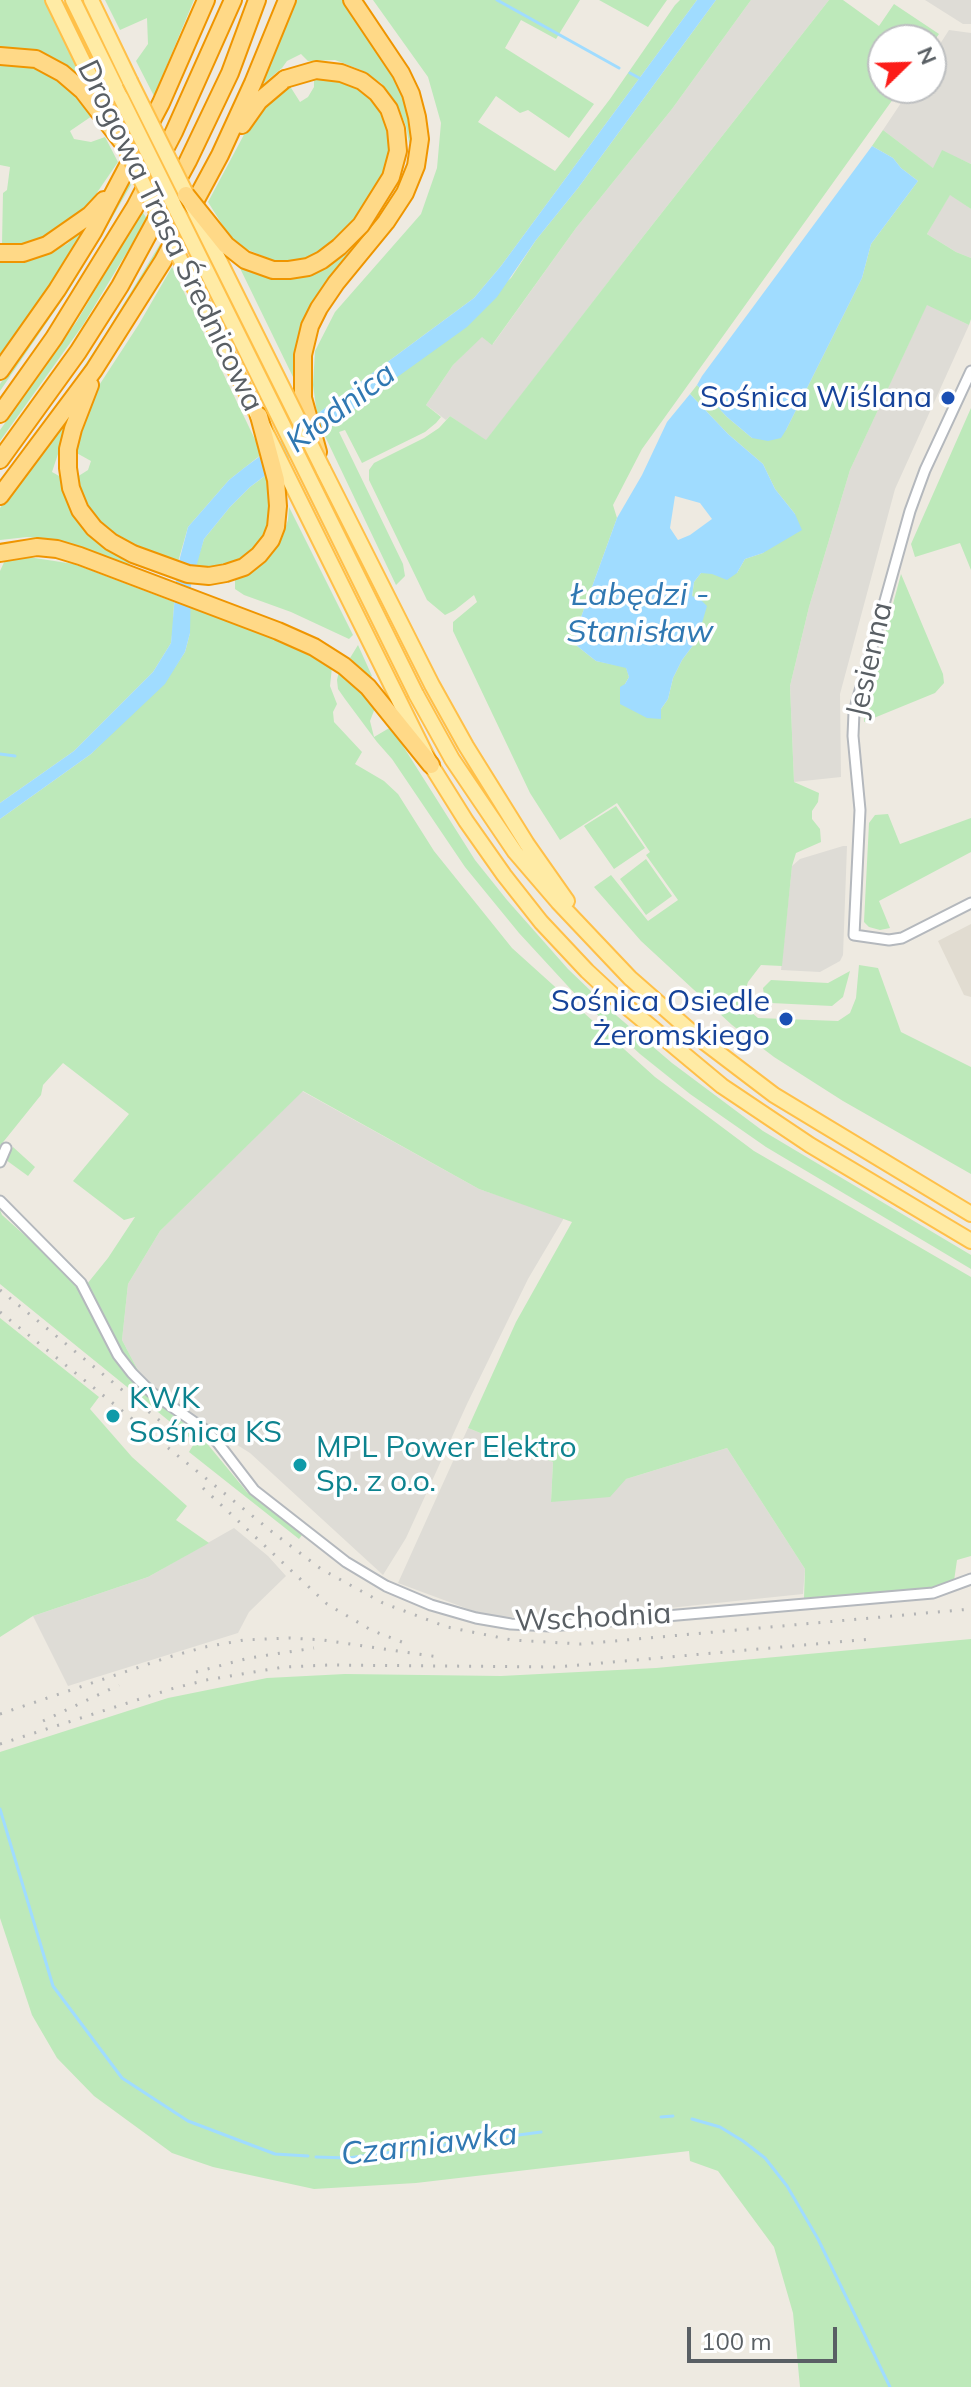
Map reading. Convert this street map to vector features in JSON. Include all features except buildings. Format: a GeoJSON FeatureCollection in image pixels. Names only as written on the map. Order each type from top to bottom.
{"type":"FeatureCollection","features":[{"type":"Feature","properties":{"kind":"highway"},"geometry":{"type":"LineString","coordinates":[[0,371],[57,290],[123,177],[161,103],[206,0]]}},
{"type":"Feature","properties":{"kind":"highway"},"geometry":{"type":"LineString","coordinates":[[0,414],[54,338],[135,207],[174,132],[233,0]]}},
{"type":"Feature","properties":{"kind":"highway"},"geometry":{"type":"LineString","coordinates":[[0,460],[78,352],[120,286],[188,161],[230,73],[257,0]]}},
{"type":"Feature","properties":{"kind":"highway"},"geometry":{"type":"LineString","coordinates":[[0,496],[94,370],[163,261],[220,155],[287,0]]}},
{"type":"Feature","properties":{"kind":"highway"},"geometry":{"type":"LineString","coordinates":[[323,469],[303,398],[303,355],[310,326],[336,283],[386,222],[405,193],[416,166],[420,139],[411,94],[401,73],[352,0]]}},
{"type":"Feature","properties":{"kind":"highway"},"geometry":{"type":"LineString","coordinates":[[0,56],[36,59],[62,73],[107,117],[123,143]]}},
{"type":"Feature","properties":{"kind":"highway"},"geometry":{"type":"LineString","coordinates":[[186,195],[226,245],[245,260],[273,270],[308,267],[339,247],[361,225],[391,177],[398,151],[396,129],[389,109],[377,93],[362,81],[341,73],[316,70],[285,79],[259,101],[220,155]]}},
{"type":"Feature","properties":{"kind":"highway"},"geometry":{"type":"LineString","coordinates":[[0,253],[23,253],[62,236],[90,215],[123,177]]}},
{"type":"Feature","properties":{"kind":"highway"},"geometry":{"type":"LineString","coordinates":[[94,370],[68,449],[71,488],[80,510],[94,528],[111,542],[133,554],[188,574],[209,576],[244,567],[271,540],[278,506],[276,480],[259,416]]}},
{"type":"Feature","properties":{"kind":"highway"},"geometry":{"type":"LineString","coordinates":[[0,553],[37,547],[57,549],[314,647],[344,666],[396,710],[431,765]]}},
{"type":"Feature","properties":{"kind":"main road","name":"Drogowa Trasa Średnicowa"},"geometry":{"type":"LineString","coordinates":[[53,0],[107,117]]}},
{"type":"Feature","properties":{"kind":"main road","name":"Drogowa Trasa Średnicowa"},"geometry":{"type":"LineString","coordinates":[[73,0],[416,694],[452,759],[515,852],[602,950],[652,999],[740,1071],[774,1095],[971,1214]]}},
{"type":"Feature","properties":{"kind":"main road"},"geometry":{"type":"LineString","coordinates":[[91,0],[432,685],[527,844],[602,950]]}},
{"type":"Feature","properties":{"kind":"main road","name":"Drogowa Trasa Średnicowa"},"geometry":{"type":"LineString","coordinates":[[123,143],[259,416],[396,710]]}},
{"type":"Feature","properties":{"kind":"main road"},"geometry":{"type":"LineString","coordinates":[[431,765],[504,875],[550,932],[615,997],[681,1055],[761,1114],[971,1241]]}},
{"type":"Feature","properties":{"kind":"street","name":"Jesienna"},"geometry":{"type":"LineString","coordinates":[[971,371],[925,470],[910,511],[854,712],[853,736],[860,810],[854,935],[889,940],[902,938],[971,903]]}},
{"type":"Feature","properties":{"kind":"street"},"geometry":{"type":"LineString","coordinates":[[0,1162],[6,1148]]}},
{"type":"Feature","properties":{"kind":"street","name":"Wschodnia"},"geometry":{"type":"LineString","coordinates":[[0,1201],[81,1283],[118,1355],[132,1373],[151,1392],[204,1429],[254,1490],[346,1562],[386,1586],[431,1605],[476,1618],[550,1626],[933,1593],[971,1579]]}},
{"type":"Feature","properties":{"kind":"shaded area"},"geometry":{"type":"Polygon","coordinates":[[[751,0],[829,0],[486,441],[450,416],[446,420],[426,405],[453,365],[482,336],[493,344],[576,228],[672,109],[751,0]]]}},
{"type":"Feature","properties":{"kind":"shaded area"},"geometry":{"type":"Polygon","coordinates":[[[925,0],[971,0],[971,24],[963,24],[925,0]]]}},
{"type":"Feature","properties":{"kind":"shaded area"},"geometry":{"type":"Polygon","coordinates":[[[949,30],[971,33],[971,164],[942,151],[934,169],[883,130],[900,104],[947,104],[949,30]]]}},
{"type":"Feature","properties":{"kind":"shaded area"},"geometry":{"type":"Polygon","coordinates":[[[950,194],[971,209],[971,258],[927,234],[950,194]]]}},
{"type":"Feature","properties":{"kind":"shaded area"},"geometry":{"type":"Polygon","coordinates":[[[927,304],[969,325],[895,489],[840,694],[841,777],[794,782],[790,686],[809,607],[850,470],[927,304]]]}},
{"type":"Feature","properties":{"kind":"shaded area"},"geometry":{"type":"Polygon","coordinates":[[[847,846],[843,955],[840,961],[820,972],[781,970],[792,866],[800,859],[847,846]]]}},
{"type":"Feature","properties":{"kind":"shaded area"},"geometry":{"type":"Polygon","coordinates":[[[971,924],[971,997],[964,995],[938,941],[971,924]]]}},
{"type":"Feature","properties":{"kind":"shaded area"},"geometry":{"type":"Polygon","coordinates":[[[302,1091],[479,1189],[564,1218],[528,1279],[406,1538],[383,1575],[250,1453],[169,1402],[142,1378],[122,1340],[128,1284],[160,1231],[302,1091]]]}},
{"type":"Feature","properties":{"kind":"shaded area"},"geometry":{"type":"Polygon","coordinates":[[[468,1428],[553,1462],[551,1502],[727,1448],[805,1569],[803,1594],[563,1619],[487,1616],[398,1583],[468,1428]]]}},
{"type":"Feature","properties":{"kind":"shaded area"},"geometry":{"type":"Polygon","coordinates":[[[234,1528],[268,1556],[286,1576],[249,1612],[238,1633],[68,1686],[33,1616],[148,1577],[234,1528]]]}},
{"type":"Feature","properties":{"kind":"green space"},"geometry":{"type":"Polygon","coordinates":[[[0,0],[44,0],[80,74],[77,76],[63,63],[45,54],[26,49],[0,48],[0,0]]]}},
{"type":"Feature","properties":{"kind":"green space"},"geometry":{"type":"Polygon","coordinates":[[[105,0],[194,0],[154,96],[136,61],[148,44],[147,18],[120,30],[105,0]]]}},
{"type":"Feature","properties":{"kind":"green space"},"geometry":{"type":"Polygon","coordinates":[[[295,0],[344,0],[397,78],[412,120],[413,141],[409,143],[397,104],[381,83],[361,70],[335,60],[308,61],[301,54],[287,61],[263,84],[295,0]]]}},
{"type":"Feature","properties":{"kind":"green space"},"geometry":{"type":"Polygon","coordinates":[[[373,0],[580,0],[556,39],[521,20],[505,48],[594,104],[569,138],[528,110],[520,113],[496,96],[478,122],[555,171],[675,5],[680,0],[697,0],[501,266],[474,298],[317,414],[313,385],[315,351],[335,312],[421,214],[437,168],[441,123],[428,77],[373,0]]]}},
{"type":"Feature","properties":{"kind":"green space"},"geometry":{"type":"Polygon","coordinates":[[[599,0],[667,0],[648,27],[599,0]]]}},
{"type":"Feature","properties":{"kind":"green space"},"geometry":{"type":"Polygon","coordinates":[[[716,0],[751,0],[672,109],[576,228],[492,345],[482,337],[453,365],[426,405],[441,417],[436,423],[425,432],[362,463],[345,430],[339,432],[403,564],[405,576],[396,585],[323,432],[382,388],[511,278],[536,240],[716,0]]]}},
{"type":"Feature","properties":{"kind":"green space"},"geometry":{"type":"Polygon","coordinates":[[[829,0],[843,0],[876,24],[867,24],[867,104],[890,104],[642,449],[613,505],[617,518],[572,642],[596,661],[626,667],[629,677],[625,684],[661,709],[668,699],[682,660],[697,640],[692,597],[694,582],[701,573],[737,573],[745,559],[763,553],[795,514],[775,489],[763,464],[728,434],[690,394],[697,385],[752,438],[786,430],[862,278],[871,244],[918,181],[893,158],[872,146],[883,130],[933,168],[942,150],[971,164],[971,209],[950,195],[927,234],[971,258],[971,319],[969,325],[927,305],[850,470],[809,607],[790,686],[794,782],[819,793],[812,819],[820,829],[821,842],[796,853],[782,966],[761,965],[748,982],[744,994],[746,1008],[758,1018],[838,1021],[850,1013],[856,998],[859,965],[878,968],[901,1032],[971,1067],[971,1174],[843,1101],[774,1057],[732,1025],[641,941],[594,887],[611,875],[648,921],[678,900],[646,855],[650,852],[617,803],[560,840],[530,793],[453,631],[453,622],[477,602],[474,595],[445,615],[427,600],[369,480],[369,470],[374,463],[424,438],[450,416],[486,440],[829,0]]]}},
{"type":"Feature","properties":{"kind":"green space"},"geometry":{"type":"Polygon","coordinates":[[[894,4],[924,24],[880,24],[894,4]]]}},
{"type":"Feature","properties":{"kind":"green space"},"geometry":{"type":"Polygon","coordinates":[[[0,60],[33,64],[66,83],[81,98],[92,116],[70,131],[74,139],[91,142],[105,137],[118,162],[83,213],[33,245],[7,248],[2,244],[3,193],[7,190],[10,167],[0,165],[0,60]]]}},
{"type":"Feature","properties":{"kind":"green space"},"geometry":{"type":"Polygon","coordinates":[[[314,76],[350,79],[379,103],[393,138],[388,173],[334,245],[302,261],[274,261],[244,248],[230,237],[208,202],[247,129],[263,106],[288,83],[300,102],[308,97],[314,87],[314,76]]]}},
{"type":"Feature","properties":{"kind":"green space"},"geometry":{"type":"Polygon","coordinates":[[[128,180],[131,185],[97,244],[0,391],[0,384],[27,347],[128,180]]]}},
{"type":"Feature","properties":{"kind":"green space"},"geometry":{"type":"Polygon","coordinates":[[[142,211],[147,219],[83,325],[0,441],[0,430],[77,321],[142,211]]]}},
{"type":"Feature","properties":{"kind":"green space"},"geometry":{"type":"Polygon","coordinates":[[[81,231],[83,236],[0,360],[0,261],[26,260],[49,253],[67,244],[81,231]]]}},
{"type":"Feature","properties":{"kind":"green space"},"geometry":{"type":"Polygon","coordinates":[[[360,240],[362,243],[297,348],[294,379],[236,260],[301,276],[324,269],[344,256],[360,240]]]}},
{"type":"Feature","properties":{"kind":"green space"},"geometry":{"type":"Polygon","coordinates":[[[160,244],[163,250],[110,336],[0,488],[0,481],[64,397],[160,244]]]}},
{"type":"Feature","properties":{"kind":"green space"},"geometry":{"type":"Polygon","coordinates":[[[172,267],[262,454],[229,480],[188,527],[178,562],[115,537],[98,522],[84,502],[77,477],[88,470],[91,461],[73,451],[96,390],[172,267]]]}},
{"type":"Feature","properties":{"kind":"green space"},"geometry":{"type":"Polygon","coordinates":[[[971,408],[971,570],[960,543],[915,557],[911,544],[971,408]]]}},
{"type":"Feature","properties":{"kind":"green space"},"geometry":{"type":"Polygon","coordinates":[[[66,422],[68,424],[52,472],[61,477],[64,492],[130,560],[129,565],[58,540],[27,537],[0,540],[0,508],[66,422]]]}},
{"type":"Feature","properties":{"kind":"green space"},"geometry":{"type":"Polygon","coordinates":[[[269,473],[273,518],[258,548],[243,560],[228,566],[195,567],[204,539],[230,507],[269,473]]]}},
{"type":"Feature","properties":{"kind":"green space"},"geometry":{"type":"Polygon","coordinates":[[[289,507],[353,635],[349,639],[235,589],[235,580],[258,567],[273,553],[282,538],[289,507]]]}},
{"type":"Feature","properties":{"kind":"green space"},"geometry":{"type":"Polygon","coordinates":[[[28,557],[74,564],[174,602],[173,626],[171,643],[153,672],[74,751],[0,803],[0,571],[6,558],[28,557]]]}},
{"type":"Feature","properties":{"kind":"green space"},"geometry":{"type":"Polygon","coordinates":[[[901,574],[944,683],[935,693],[864,722],[865,709],[901,574]]]}},
{"type":"Feature","properties":{"kind":"green space"},"geometry":{"type":"Polygon","coordinates":[[[190,605],[299,647],[332,667],[330,686],[337,704],[333,712],[334,722],[362,752],[355,764],[384,781],[398,794],[434,851],[512,948],[655,1077],[754,1151],[971,1277],[971,1556],[957,1560],[954,1581],[929,1589],[804,1598],[805,1569],[727,1448],[626,1479],[610,1497],[551,1502],[553,1462],[468,1428],[516,1322],[572,1222],[479,1189],[303,1091],[160,1231],[128,1284],[122,1340],[142,1378],[119,1350],[87,1284],[135,1217],[124,1220],[73,1181],[129,1114],[63,1063],[43,1085],[41,1095],[0,1146],[0,819],[91,754],[175,667],[185,652],[190,633],[190,605]]]}},
{"type":"Feature","properties":{"kind":"green space"},"geometry":{"type":"Polygon","coordinates":[[[358,645],[372,676],[370,677],[350,658],[358,645]]]}},
{"type":"Feature","properties":{"kind":"green space"},"geometry":{"type":"Polygon","coordinates":[[[339,671],[358,687],[375,708],[370,721],[374,737],[391,727],[475,860],[568,969],[617,1016],[672,1063],[763,1131],[971,1255],[971,1269],[766,1147],[690,1094],[640,1054],[577,996],[519,933],[465,867],[392,759],[377,742],[338,689],[339,671]]]}},
{"type":"Feature","properties":{"kind":"green space"},"geometry":{"type":"Polygon","coordinates":[[[616,806],[645,848],[614,869],[584,826],[616,806]]]}},
{"type":"Feature","properties":{"kind":"green space"},"geometry":{"type":"Polygon","coordinates":[[[888,814],[900,844],[971,818],[971,852],[879,901],[890,928],[880,930],[864,922],[869,823],[875,815],[888,814]]]}},
{"type":"Feature","properties":{"kind":"green space"},"geometry":{"type":"Polygon","coordinates":[[[646,859],[672,896],[646,915],[620,879],[646,859]]]}},
{"type":"Feature","properties":{"kind":"green space"},"geometry":{"type":"Polygon","coordinates":[[[850,971],[843,997],[832,1006],[771,1003],[764,995],[763,988],[771,980],[828,983],[850,971]]]}},
{"type":"Feature","properties":{"kind":"green space"},"geometry":{"type":"Polygon","coordinates":[[[13,1147],[35,1167],[28,1176],[6,1160],[13,1147]]]}},
{"type":"Feature","properties":{"kind":"green space"},"geometry":{"type":"Polygon","coordinates":[[[0,1210],[58,1265],[81,1293],[109,1349],[146,1395],[200,1435],[247,1492],[297,1530],[302,1535],[299,1539],[189,1452],[195,1442],[0,1284],[0,1210]]]}},
{"type":"Feature","properties":{"kind":"green space"},"geometry":{"type":"Polygon","coordinates":[[[0,1318],[99,1397],[90,1409],[132,1457],[187,1506],[176,1520],[209,1543],[148,1577],[33,1616],[0,1637],[0,1318]]]}},
{"type":"Feature","properties":{"kind":"green space"},"geometry":{"type":"Polygon","coordinates":[[[971,1639],[971,2387],[800,2387],[793,2313],[774,2247],[718,2171],[690,2161],[689,2151],[416,2183],[314,2189],[213,2167],[172,2153],[94,2096],[57,2058],[32,2015],[0,1918],[0,1752],[168,1698],[267,1678],[345,1674],[501,1676],[656,1668],[971,1639]]]}},
{"type":"Feature","properties":{"kind":"water","name":"Kłodnica"},"geometry":{"type":"Polygon","coordinates":[[[697,0],[716,0],[536,240],[497,297],[467,327],[250,487],[230,507],[204,539],[191,585],[190,633],[185,652],[165,684],[91,754],[0,819],[0,803],[74,751],[153,672],[171,643],[177,569],[188,527],[229,480],[474,298],[501,266],[697,0]]]}},
{"type":"Feature","properties":{"kind":"water"},"geometry":{"type":"Polygon","coordinates":[[[872,146],[893,158],[918,181],[871,244],[862,278],[781,438],[768,441],[752,438],[697,385],[872,146]]]}},
{"type":"Feature","properties":{"kind":"water","name":"Łabędzi - Stanisław"},"geometry":{"type":"Polygon","coordinates":[[[690,394],[728,434],[763,464],[802,530],[763,553],[745,559],[737,573],[727,580],[701,573],[694,582],[692,596],[707,606],[697,640],[673,678],[668,699],[661,709],[661,719],[647,718],[620,704],[620,687],[629,677],[626,668],[596,661],[572,642],[617,518],[667,422],[690,394]],[[675,496],[670,528],[678,540],[712,519],[700,503],[675,496]]]}},
{"type":"Feature","properties":{"kind":"waterway"},"geometry":{"type":"LineString","coordinates":[[497,0],[619,68]]}},
{"type":"Feature","properties":{"kind":"waterway"},"geometry":{"type":"LineString","coordinates":[[630,73],[641,79]]}},
{"type":"Feature","properties":{"kind":"waterway"},"geometry":{"type":"LineString","coordinates":[[0,754],[15,756]]}},
{"type":"Feature","properties":{"kind":"waterway","name":"Czarniawka"},"geometry":{"type":"LineString","coordinates":[[0,1809],[53,1986],[122,2078],[188,2121],[275,2154],[308,2156]]}},
{"type":"Feature","properties":{"kind":"waterway","name":"Czarniawka"},"geometry":{"type":"LineString","coordinates":[[661,2117],[673,2116]]}},
{"type":"Feature","properties":{"kind":"waterway","name":"Czarniawka"},"geometry":{"type":"LineString","coordinates":[[692,2119],[720,2127],[743,2141],[765,2158],[787,2186],[818,2239],[890,2387]]}},
{"type":"Feature","properties":{"kind":"waterway","name":"Czarniawka"},"geometry":{"type":"LineString","coordinates":[[316,2157],[348,2158],[541,2132]]}},
{"type":"Feature","properties":{"kind":"railway"},"geometry":{"type":"LineString","coordinates":[[0,1290],[187,1443]]}},
{"type":"Feature","properties":{"kind":"railway"},"geometry":{"type":"LineString","coordinates":[[0,1312],[321,1569],[383,1603],[447,1627],[512,1640],[581,1644],[971,1609]]}},
{"type":"Feature","properties":{"kind":"railway"},"geometry":{"type":"LineString","coordinates":[[203,1488],[327,1604],[371,1630],[407,1644]]}},
{"type":"Feature","properties":{"kind":"railway"},"geometry":{"type":"LineString","coordinates":[[0,1744],[171,1689],[284,1667],[557,1667],[871,1639]]}},
{"type":"Feature","properties":{"kind":"railway"},"geometry":{"type":"LineString","coordinates":[[0,1714],[169,1657],[244,1640],[323,1640],[439,1657]]}},
{"type":"Feature","properties":{"kind":"railway"},"geometry":{"type":"LineString","coordinates":[[196,1672],[249,1658],[314,1648]]}},
{"type":"Feature","properties":{"kind":"railway"},"geometry":{"type":"LineString","coordinates":[[43,1721],[119,1685]]}},
{"type":"Feature","properties":{"kind":"place","name":"Sośnica Wiślana"},"geometry":{"type":"Point","coordinates":[948,398]}},
{"type":"Feature","properties":{"kind":"place","name":"Sośnica Osiedle Żeromskiego"},"geometry":{"type":"Point","coordinates":[786,1019]}},
{"type":"Feature","properties":{"kind":"place","name":"KWK Sośnica KS"},"geometry":{"type":"Point","coordinates":[113,1416]}},
{"type":"Feature","properties":{"kind":"place","name":"MPL Power Elektro Sp. z o.o."},"geometry":{"type":"Point","coordinates":[300,1465]}}]}
